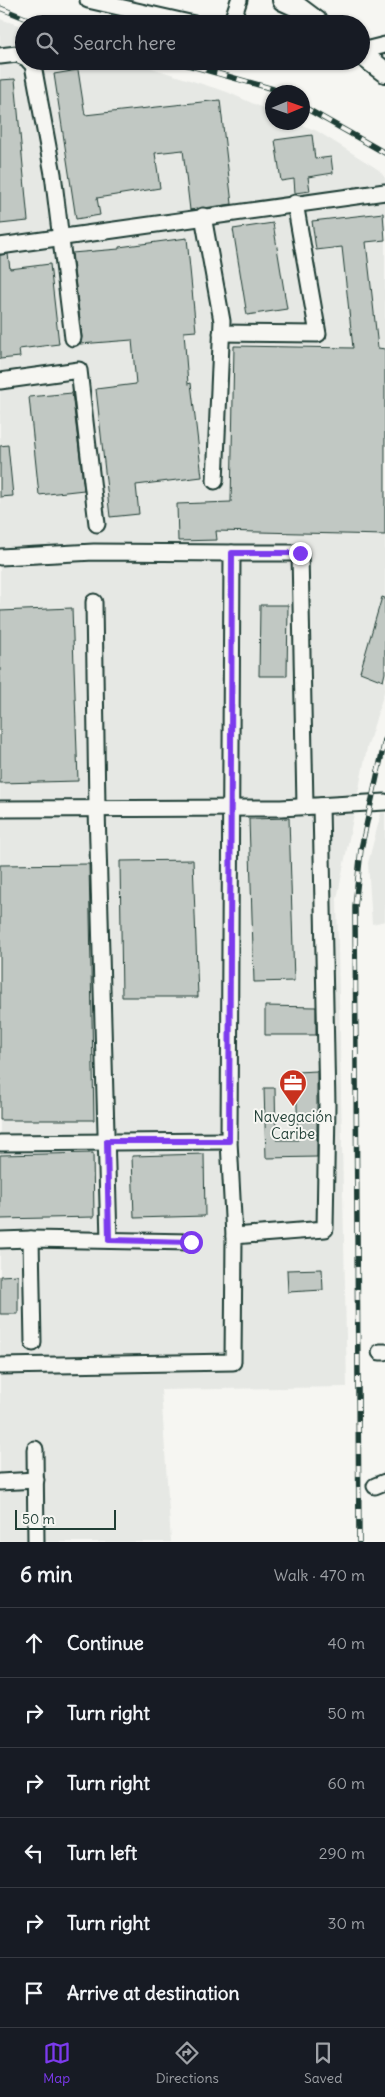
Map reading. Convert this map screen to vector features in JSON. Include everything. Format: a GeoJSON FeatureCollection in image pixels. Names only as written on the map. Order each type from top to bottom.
{"type":"FeatureCollection","features":[{"type":"Feature","properties":{"kind":"main road"},"geometry":{"type":"LineString","coordinates":[[283,0],[296,6],[308,15]]}},
{"type":"Feature","properties":{"kind":"main road"},"geometry":{"type":"LineString","coordinates":[[370,60],[385,72]]}},
{"type":"Feature","properties":{"kind":"street"},"geometry":{"type":"LineString","coordinates":[[88,0],[154,15]]}},
{"type":"Feature","properties":{"kind":"street"},"geometry":{"type":"LineString","coordinates":[[234,15],[239,0]]}},
{"type":"Feature","properties":{"kind":"street"},"geometry":{"type":"LineString","coordinates":[[370,49],[385,45]]}},
{"type":"Feature","properties":{"kind":"street"},"geometry":{"type":"LineString","coordinates":[[0,56],[15,54]]}},
{"type":"Feature","properties":{"kind":"street"},"geometry":{"type":"LineString","coordinates":[[33,70],[53,174],[73,338]]}},
{"type":"Feature","properties":{"kind":"street"},"geometry":{"type":"LineString","coordinates":[[0,246],[295,203],[385,192]]}},
{"type":"Feature","properties":{"kind":"street"},"geometry":{"type":"LineString","coordinates":[[221,333],[318,334],[295,203]]}},
{"type":"Feature","properties":{"kind":"street"},"geometry":{"type":"LineString","coordinates":[[203,216],[222,321],[214,481]]}},
{"type":"Feature","properties":{"kind":"street"},"geometry":{"type":"LineString","coordinates":[[0,381],[79,370],[97,524]]}},
{"type":"Feature","properties":{"kind":"street"},"geometry":{"type":"LineString","coordinates":[[0,557],[94,552],[300,553],[305,806]]}},
{"type":"Feature","properties":{"kind":"street"},"geometry":{"type":"LineString","coordinates":[[0,1366],[233,1362],[234,1236],[229,1141],[232,553]]}},
{"type":"Feature","properties":{"kind":"street"},"geometry":{"type":"LineString","coordinates":[[94,602],[97,810],[109,1240]]}},
{"type":"Feature","properties":{"kind":"street"},"geometry":{"type":"LineString","coordinates":[[0,809],[97,810],[321,806],[384,798]]}},
{"type":"Feature","properties":{"kind":"street"},"geometry":{"type":"LineString","coordinates":[[234,1236],[325,1229],[327,1105],[321,806]]}},
{"type":"Feature","properties":{"kind":"street"},"geometry":{"type":"LineString","coordinates":[[0,1143],[229,1141]]}},
{"type":"Feature","properties":{"kind":"street"},"geometry":{"type":"LineString","coordinates":[[31,1239],[33,1343]]}},
{"type":"Feature","properties":{"kind":"street"},"geometry":{"type":"LineString","coordinates":[[0,1240],[191,1242]]}},
{"type":"Feature","properties":{"kind":"street"},"geometry":{"type":"LineString","coordinates":[[35,1449],[36,1542]]}},
{"type":"Feature","properties":{"kind":"street"},"geometry":{"type":"LineString","coordinates":[[0,1482],[36,1480]]}},
{"type":"Feature","properties":{"kind":"shaded area"},"geometry":{"type":"Polygon","coordinates":[[[0,19],[15,24],[15,70],[158,70],[227,92],[265,109],[265,130],[310,130],[310,128],[317,131],[379,170],[385,178],[385,689],[367,748],[337,899],[347,1387],[161,1390],[171,1542],[0,1542],[0,19]]]}},
{"type":"Feature","properties":{"kind":"shaded area"},"geometry":{"type":"Polygon","coordinates":[[[381,813],[385,813],[385,921],[372,924],[368,863],[381,813]]]}},
{"type":"Feature","properties":{"kind":"building"},"geometry":{"type":"Polygon","coordinates":[[[78,70],[85,115],[220,100],[232,204],[190,210],[183,150],[155,153],[160,188],[97,198],[100,215],[76,219],[54,74],[78,70]]]}},
{"type":"Feature","properties":{"kind":"building"},"geometry":{"type":"Polygon","coordinates":[[[15,79],[28,221],[0,224],[0,80],[15,79]]]}},
{"type":"Feature","properties":{"kind":"building"},"geometry":{"type":"Polygon","coordinates":[[[312,135],[315,159],[331,157],[333,173],[308,177],[310,191],[295,193],[294,179],[281,181],[275,140],[312,135]]]}},
{"type":"Feature","properties":{"kind":"building"},"geometry":{"type":"Polygon","coordinates":[[[383,213],[385,240],[366,242],[378,348],[385,349],[385,535],[216,531],[217,540],[178,541],[177,504],[231,502],[234,346],[353,348],[342,247],[316,250],[312,221],[383,213]]]}},
{"type":"Feature","properties":{"kind":"building"},"geometry":{"type":"Polygon","coordinates":[[[273,223],[287,309],[247,315],[233,229],[273,223]]]}},
{"type":"Feature","properties":{"kind":"building"},"geometry":{"type":"Polygon","coordinates":[[[187,238],[196,331],[184,332],[188,384],[191,383],[202,477],[136,485],[139,514],[110,517],[96,389],[136,384],[132,340],[80,344],[82,337],[72,253],[119,249],[119,247],[187,238]]]}},
{"type":"Feature","properties":{"kind":"building"},"geometry":{"type":"Polygon","coordinates":[[[8,254],[10,269],[50,264],[59,344],[19,349],[20,357],[0,359],[0,255],[8,254]]]}},
{"type":"Feature","properties":{"kind":"building"},"geometry":{"type":"Polygon","coordinates":[[[72,393],[84,490],[39,495],[29,397],[72,393]]]}},
{"type":"Feature","properties":{"kind":"building"},"geometry":{"type":"Polygon","coordinates":[[[8,445],[13,496],[0,497],[0,446],[8,445]]]}},
{"type":"Feature","properties":{"kind":"building"},"geometry":{"type":"Polygon","coordinates":[[[382,597],[385,598],[385,673],[383,681],[360,672],[382,597]]]}},
{"type":"Feature","properties":{"kind":"building"},"geometry":{"type":"Polygon","coordinates":[[[260,605],[288,605],[287,676],[259,676],[260,605]]]}},
{"type":"Feature","properties":{"kind":"building"},"geometry":{"type":"Polygon","coordinates":[[[72,608],[78,781],[0,783],[0,611],[72,608]]]}},
{"type":"Feature","properties":{"kind":"building"},"geometry":{"type":"Polygon","coordinates":[[[289,818],[294,981],[254,982],[249,819],[289,818]]]}},
{"type":"Feature","properties":{"kind":"building"},"geometry":{"type":"Polygon","coordinates":[[[193,860],[198,997],[122,997],[120,861],[193,860]]]}},
{"type":"Feature","properties":{"kind":"building"},"geometry":{"type":"Polygon","coordinates":[[[89,864],[94,1120],[0,1120],[0,865],[89,864]]]}},
{"type":"Feature","properties":{"kind":"building"},"geometry":{"type":"Polygon","coordinates":[[[265,1006],[316,1007],[316,1035],[265,1035],[265,1006]]]}},
{"type":"Feature","properties":{"kind":"building"},"geometry":{"type":"Polygon","coordinates":[[[317,1071],[317,1157],[266,1158],[264,1088],[275,1088],[276,1140],[298,1140],[296,1072],[317,1071]]]}},
{"type":"Feature","properties":{"kind":"building"},"geometry":{"type":"Polygon","coordinates":[[[93,1153],[94,1217],[0,1219],[0,1155],[93,1153]]]}},
{"type":"Feature","properties":{"kind":"building"},"geometry":{"type":"Polygon","coordinates":[[[204,1154],[205,1216],[134,1218],[132,1156],[204,1154]]]}},
{"type":"Feature","properties":{"kind":"building"},"geometry":{"type":"Polygon","coordinates":[[[322,1269],[323,1290],[288,1292],[287,1270],[322,1269]]]}},
{"type":"Feature","properties":{"kind":"building"},"geometry":{"type":"Polygon","coordinates":[[[18,1275],[18,1314],[0,1314],[0,1276],[18,1275]]]}},
{"type":"Feature","properties":{"kind":"railway"},"geometry":{"type":"LineString","coordinates":[[0,8],[18,15]]}},
{"type":"Feature","properties":{"kind":"railway"},"geometry":{"type":"LineString","coordinates":[[206,70],[265,87]]}},
{"type":"Feature","properties":{"kind":"railway"},"geometry":{"type":"LineString","coordinates":[[310,111],[385,153]]}},
{"type":"Feature","properties":{"kind":"railway"},"geometry":{"type":"LineString","coordinates":[[359,1542],[355,907],[361,849],[385,740]]}},
{"type":"Feature","properties":{"kind":"place","name":"Navegación Caribe"},"geometry":{"type":"Point","coordinates":[293,1107]}},
{"type":"Feature","properties":{"kind":"route"},"geometry":{"type":"LineString","coordinates":[[191,1242],[109,1240],[107,1141],[229,1141],[232,553],[300,553]]}}]}
